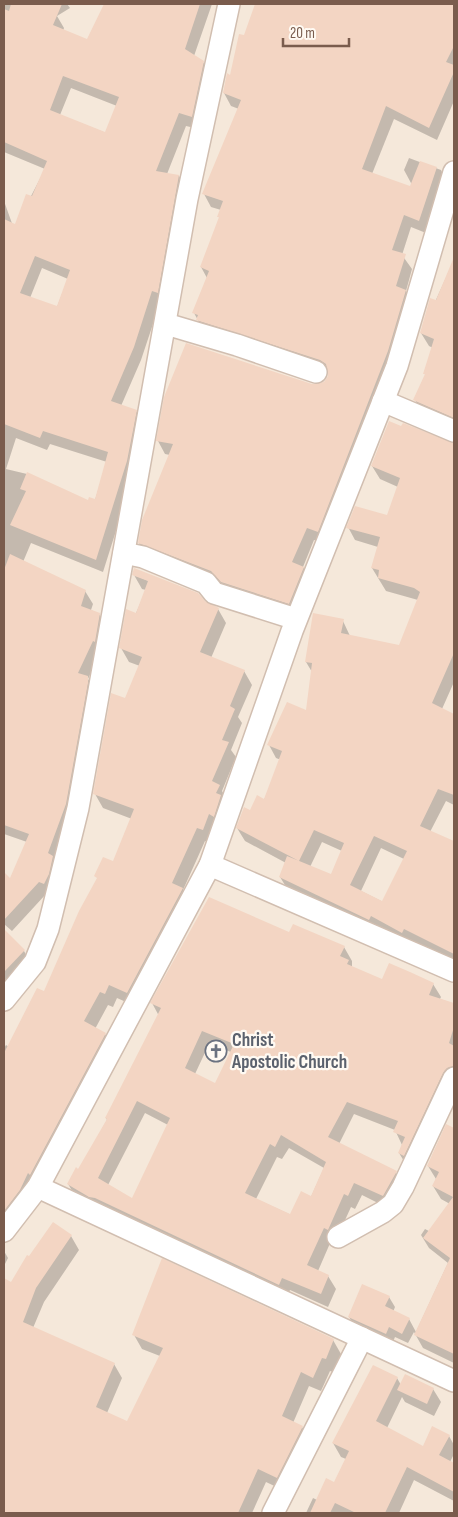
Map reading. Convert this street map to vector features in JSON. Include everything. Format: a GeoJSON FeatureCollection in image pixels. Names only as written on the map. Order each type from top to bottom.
{"type":"FeatureCollection","features":[{"type":"Feature","properties":{"kind":"street"},"geometry":{"type":"LineString","coordinates":[[4,1000],[35,962],[48,929],[78,808],[187,199],[229,4]]}},
{"type":"Feature","properties":{"kind":"street"},"geometry":{"type":"LineString","coordinates":[[4,1231],[38,1187],[210,865],[296,620],[397,366],[454,172]]}},
{"type":"Feature","properties":{"kind":"street"},"geometry":{"type":"LineString","coordinates":[[166,324],[316,372]]}},
{"type":"Feature","properties":{"kind":"street"},"geometry":{"type":"LineString","coordinates":[[383,401],[454,431]]}},
{"type":"Feature","properties":{"kind":"street"},"geometry":{"type":"LineString","coordinates":[[124,552],[143,557],[206,582],[214,593],[296,620]]}},
{"type":"Feature","properties":{"kind":"street"},"geometry":{"type":"LineString","coordinates":[[210,865],[454,972]]}},
{"type":"Feature","properties":{"kind":"street"},"geometry":{"type":"LineString","coordinates":[[338,1237],[393,1204],[403,1187],[454,1078]]}},
{"type":"Feature","properties":{"kind":"street"},"geometry":{"type":"LineString","coordinates":[[38,1187],[454,1381]]}},
{"type":"Feature","properties":{"kind":"street"},"geometry":{"type":"LineString","coordinates":[[273,1513],[362,1338]]}},
{"type":"Feature","properties":{"kind":"shaded area"},"geometry":{"type":"Polygon","coordinates":[[[4,4],[454,4],[454,1513],[4,1513],[4,4]]]}},
{"type":"Feature","properties":{"kind":"building"},"geometry":{"type":"Polygon","coordinates":[[[11,4],[62,4],[53,25],[87,39],[104,4],[200,4],[185,49],[204,61],[192,117],[179,113],[156,171],[179,175],[158,293],[152,291],[134,347],[111,401],[137,410],[127,461],[96,560],[10,525],[26,491],[20,489],[27,472],[88,500],[89,497],[95,499],[108,452],[43,431],[40,438],[4,424],[4,219],[15,224],[26,194],[32,196],[47,161],[4,142],[4,9],[9,11],[11,4]],[[63,76],[50,110],[105,132],[119,97],[63,76]],[[35,256],[20,293],[57,306],[70,270],[35,256]]]}},
{"type":"Feature","properties":{"kind":"building"},"geometry":{"type":"Polygon","coordinates":[[[255,4],[454,4],[454,46],[446,62],[454,65],[454,72],[429,128],[386,106],[362,169],[410,186],[420,161],[437,167],[419,221],[404,215],[392,250],[406,254],[396,286],[406,290],[388,351],[318,532],[307,528],[292,562],[304,567],[289,604],[221,582],[211,571],[138,543],[142,520],[173,444],[156,441],[164,397],[186,343],[312,384],[324,382],[328,376],[326,364],[320,360],[196,320],[198,315],[192,313],[209,271],[200,267],[223,201],[202,194],[241,100],[223,93],[227,73],[230,75],[239,34],[244,35],[255,4]]]}},
{"type":"Feature","properties":{"kind":"building"},"geometry":{"type":"Polygon","coordinates":[[[454,257],[454,418],[413,400],[425,374],[423,374],[434,339],[420,333],[430,298],[436,300],[454,257]]]}},
{"type":"Feature","properties":{"kind":"building"},"geometry":{"type":"Polygon","coordinates":[[[389,421],[401,426],[403,423],[454,443],[454,653],[432,703],[454,714],[454,795],[438,789],[420,826],[454,841],[454,954],[404,929],[402,933],[371,916],[369,920],[279,877],[287,856],[298,861],[236,828],[244,807],[250,810],[257,795],[264,799],[282,751],[267,745],[287,702],[306,710],[312,663],[305,662],[313,613],[344,619],[341,633],[399,645],[420,592],[414,588],[378,578],[379,570],[371,568],[380,537],[346,528],[355,506],[387,515],[400,478],[371,466],[389,421]],[[314,830],[299,861],[331,874],[344,843],[314,830]],[[374,836],[350,885],[382,901],[407,851],[374,836]]]}},
{"type":"Feature","properties":{"kind":"building"},"geometry":{"type":"Polygon","coordinates":[[[10,554],[86,590],[81,606],[100,613],[95,642],[93,641],[78,673],[88,676],[88,683],[66,804],[48,853],[53,856],[49,874],[44,884],[39,882],[4,920],[4,872],[10,878],[29,834],[4,825],[4,570],[10,554]]]}},
{"type":"Feature","properties":{"kind":"building"},"geometry":{"type":"Polygon","coordinates":[[[134,568],[198,593],[205,601],[219,608],[200,652],[245,670],[230,706],[235,709],[222,740],[229,742],[212,781],[220,785],[216,793],[221,795],[214,817],[209,814],[203,830],[197,828],[172,883],[183,888],[127,993],[109,985],[105,994],[100,992],[84,1021],[106,1033],[30,1175],[28,1173],[20,1190],[4,1211],[4,1053],[37,988],[44,991],[79,911],[97,878],[94,876],[103,857],[113,861],[134,809],[93,794],[111,693],[125,698],[142,657],[119,648],[126,609],[136,613],[148,581],[132,575],[134,568]]]}},
{"type":"Feature","properties":{"kind":"building"},"geometry":{"type":"Polygon","coordinates":[[[209,897],[289,932],[293,924],[345,946],[340,956],[349,960],[347,964],[382,979],[389,963],[410,972],[434,983],[429,995],[454,1003],[454,1027],[449,1043],[454,1046],[454,1066],[447,1068],[443,1073],[404,1156],[398,1153],[405,1137],[393,1132],[398,1121],[347,1102],[328,1137],[397,1171],[383,1196],[354,1183],[348,1196],[344,1194],[328,1230],[324,1228],[307,1265],[329,1275],[321,1294],[282,1278],[279,1285],[95,1198],[89,1197],[67,1184],[76,1167],[78,1169],[107,1119],[105,1118],[161,1008],[150,1003],[209,897]],[[202,1031],[185,1068],[215,1083],[234,1044],[202,1031]],[[137,1101],[98,1178],[132,1198],[170,1118],[137,1101]],[[281,1135],[275,1147],[270,1144],[245,1193],[290,1214],[301,1191],[311,1196],[326,1162],[281,1135]]]}},
{"type":"Feature","properties":{"kind":"building"},"geometry":{"type":"Polygon","coordinates":[[[4,929],[25,950],[4,972],[4,929]]]}},
{"type":"Feature","properties":{"kind":"building"},"geometry":{"type":"Polygon","coordinates":[[[446,1124],[454,1128],[454,1354],[414,1335],[450,1258],[423,1238],[453,1197],[432,1186],[439,1172],[427,1166],[446,1124]]]}},
{"type":"Feature","properties":{"kind":"building"},"geometry":{"type":"Polygon","coordinates":[[[53,1222],[72,1235],[36,1288],[23,1322],[115,1363],[96,1407],[127,1421],[163,1348],[132,1335],[162,1258],[334,1339],[326,1359],[322,1358],[313,1378],[301,1372],[282,1416],[303,1426],[277,1478],[258,1469],[238,1513],[4,1513],[4,1278],[11,1282],[27,1255],[29,1256],[53,1222]]]}},
{"type":"Feature","properties":{"kind":"building"},"geometry":{"type":"Polygon","coordinates":[[[362,1284],[390,1296],[385,1306],[410,1318],[402,1334],[389,1327],[386,1334],[348,1317],[362,1284]]]}},
{"type":"Feature","properties":{"kind":"building"},"geometry":{"type":"Polygon","coordinates":[[[373,1365],[398,1377],[376,1421],[423,1446],[432,1426],[450,1435],[439,1455],[454,1463],[454,1492],[407,1467],[385,1513],[356,1513],[335,1503],[330,1513],[310,1513],[326,1478],[334,1482],[349,1451],[332,1443],[373,1365]]]}},
{"type":"Feature","properties":{"kind":"building"},"geometry":{"type":"Polygon","coordinates":[[[405,1374],[434,1388],[427,1404],[397,1390],[405,1374]]]}},
{"type":"Feature","properties":{"kind":"place","name":"Christ Apostolic Church"},"geometry":{"type":"Point","coordinates":[216,1051]}}]}
